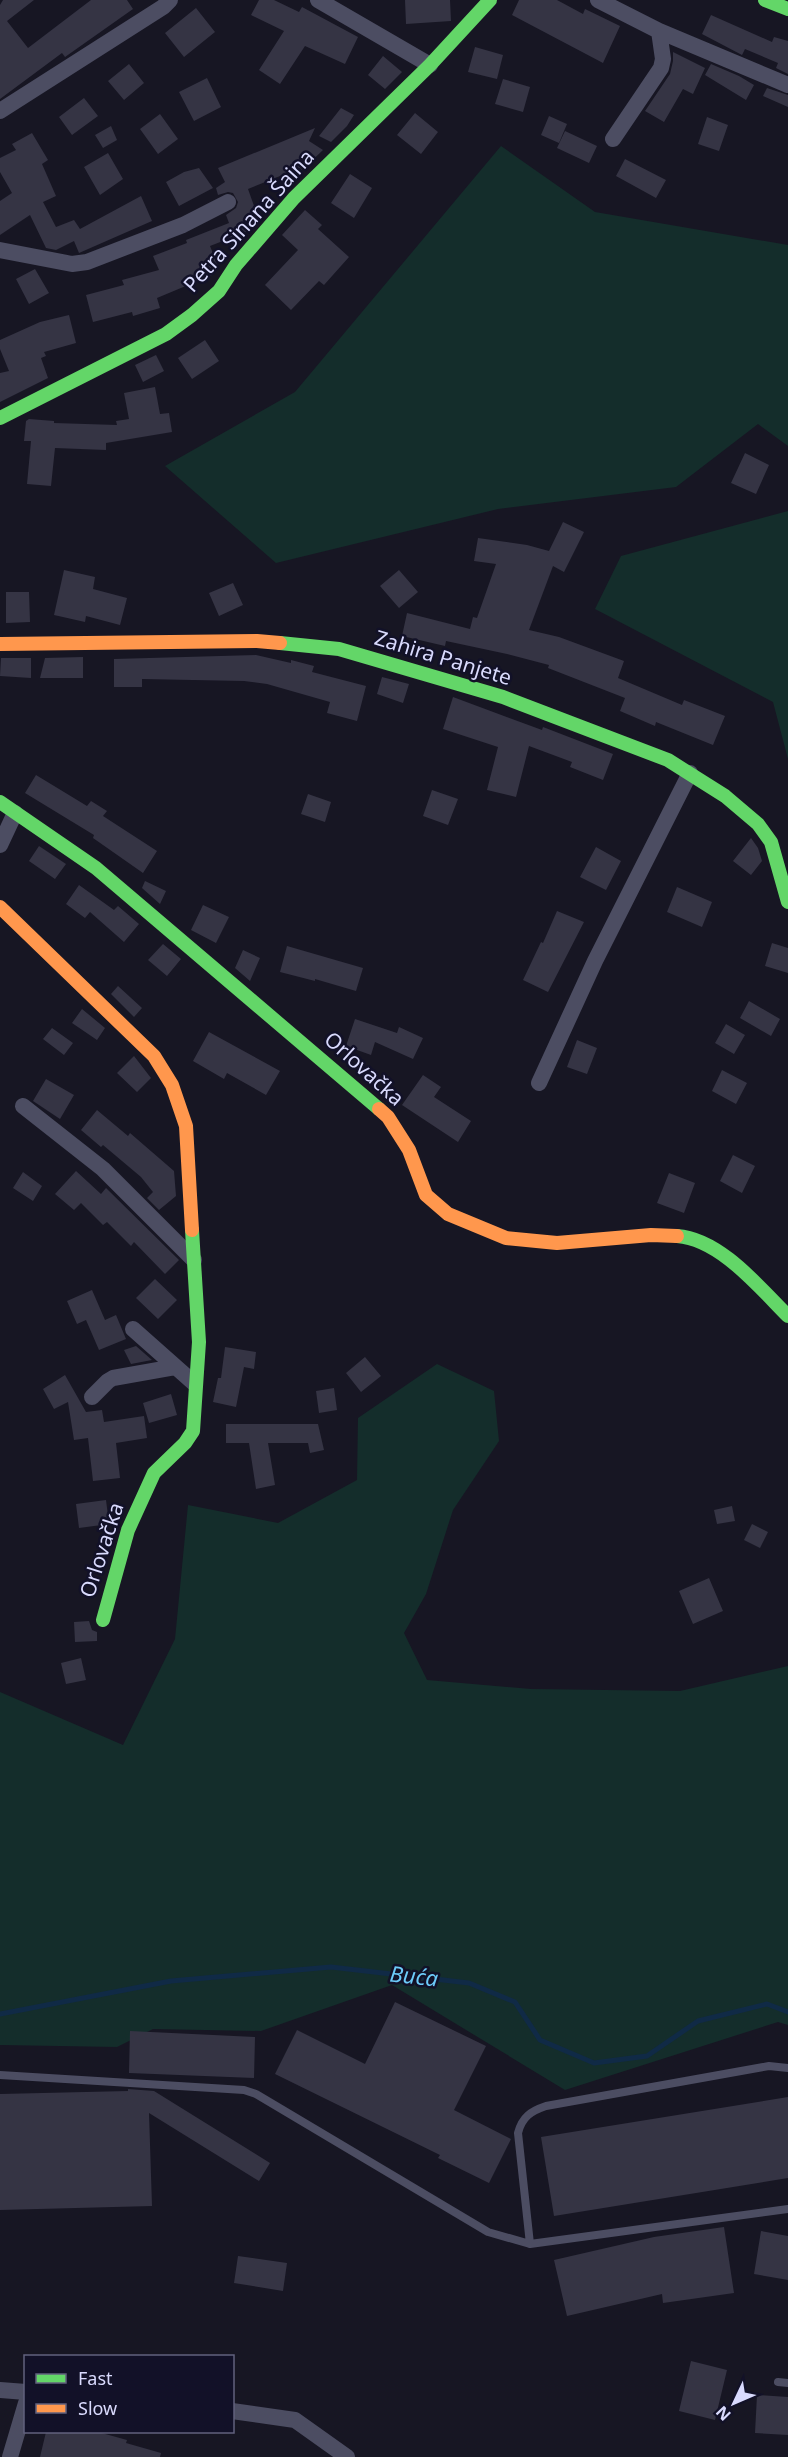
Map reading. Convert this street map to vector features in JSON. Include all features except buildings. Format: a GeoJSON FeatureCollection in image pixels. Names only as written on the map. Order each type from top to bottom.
{"type":"FeatureCollection","features":[{"type":"Feature","properties":{"kind":"street"},"geometry":{"type":"LineString","coordinates":[[0,111],[163,7],[170,0]]}},
{"type":"Feature","properties":{"kind":"street"},"geometry":{"type":"LineString","coordinates":[[318,0],[430,65]]}},
{"type":"Feature","properties":{"kind":"street","name":"Petra Sinana Šaina"},"geometry":{"type":"LineString","coordinates":[[0,418],[166,334],[192,315],[219,291],[236,265],[294,198],[430,65],[490,0]]}},
{"type":"Feature","properties":{"kind":"street"},"geometry":{"type":"LineString","coordinates":[[598,0],[659,31],[788,84]]}},
{"type":"Feature","properties":{"kind":"street"},"geometry":{"type":"LineString","coordinates":[[765,0],[788,9]]}},
{"type":"Feature","properties":{"kind":"street"},"geometry":{"type":"LineString","coordinates":[[613,139],[661,68],[663,59],[659,31]]}},
{"type":"Feature","properties":{"kind":"street"},"geometry":{"type":"LineString","coordinates":[[0,250],[72,264],[87,262],[183,225],[228,202]]}},
{"type":"Feature","properties":{"kind":"street","name":"Zahira Panjete"},"geometry":{"type":"LineString","coordinates":[[0,644],[257,641],[345,650],[503,697],[668,760],[725,796],[758,824],[771,842],[788,902]]}},
{"type":"Feature","properties":{"kind":"street"},"geometry":{"type":"LineString","coordinates":[[539,1083],[595,961],[690,773]]}},
{"type":"Feature","properties":{"kind":"street","name":"Orlovačka"},"geometry":{"type":"LineString","coordinates":[[0,802],[96,868],[388,1117],[409,1149],[426,1195],[448,1214],[506,1238],[556,1244],[651,1235],[681,1236],[707,1243],[749,1277],[788,1316]]}},
{"type":"Feature","properties":{"kind":"street"},"geometry":{"type":"LineString","coordinates":[[0,845],[15,813]]}},
{"type":"Feature","properties":{"kind":"street","name":"Orlovačka"},"geometry":{"type":"LineString","coordinates":[[0,907],[154,1056],[172,1085],[186,1126],[199,1342],[194,1431],[154,1473],[128,1530],[103,1620]]}},
{"type":"Feature","properties":{"kind":"street"},"geometry":{"type":"LineString","coordinates":[[23,1106],[103,1169],[194,1260]]}},
{"type":"Feature","properties":{"kind":"street"},"geometry":{"type":"LineString","coordinates":[[133,1329],[195,1384]]}},
{"type":"Feature","properties":{"kind":"street"},"geometry":{"type":"LineString","coordinates":[[92,1397],[114,1378],[174,1367]]}},
{"type":"Feature","properties":{"kind":"street"},"geometry":{"type":"LineString","coordinates":[[0,2390],[24,2392]]}},
{"type":"Feature","properties":{"kind":"street"},"geometry":{"type":"LineString","coordinates":[[10,2457],[24,2410]]}},
{"type":"Feature","properties":{"kind":"street"},"geometry":{"type":"LineString","coordinates":[[234,2410],[295,2420],[347,2457]]}},
{"type":"Feature","properties":{"kind":"lane"},"geometry":{"type":"LineString","coordinates":[[530,2244],[518,2133],[520,2124],[526,2116],[546,2106],[769,2066],[788,2068]]}},
{"type":"Feature","properties":{"kind":"lane"},"geometry":{"type":"LineString","coordinates":[[0,2075],[244,2090],[256,2094],[489,2232],[530,2244],[788,2209]]}},
{"type":"Feature","properties":{"kind":"lane"},"geometry":{"type":"LineString","coordinates":[[778,2382],[788,2383]]}},
{"type":"Feature","properties":{"kind":"green space"},"geometry":{"type":"Polygon","coordinates":[[[501,146],[595,212],[788,245],[788,446],[758,424],[676,487],[498,509],[276,563],[165,466],[295,392],[501,146]]]}},
{"type":"Feature","properties":{"kind":"green space"},"geometry":{"type":"Polygon","coordinates":[[[788,511],[788,759],[773,702],[595,609],[621,556],[788,511]]]}},
{"type":"Feature","properties":{"kind":"green space"},"geometry":{"type":"Polygon","coordinates":[[[437,1364],[494,1391],[499,1441],[453,1510],[426,1594],[404,1633],[427,1680],[531,1689],[680,1691],[788,1666],[788,2025],[778,2022],[565,2090],[392,1985],[261,2031],[153,2029],[117,2047],[0,2045],[0,1692],[123,1745],[175,1639],[188,1505],[278,1523],[357,1480],[358,1418],[437,1364]]]}},
{"type":"Feature","properties":{"kind":"waterway","name":"Buća"},"geometry":{"type":"LineString","coordinates":[[0,2014],[171,1981],[331,1967],[469,1983],[515,2002],[540,2040],[594,2063],[647,2056],[698,2021],[767,2004],[788,2012]]}},
{"type":"Feature","properties":{"kind":"traffic: fast"},"geometry":{"type":"LineString","coordinates":[[0,418],[166,334],[192,315],[219,291],[236,265],[294,198],[430,65],[490,0]]}},
{"type":"Feature","properties":{"kind":"traffic: fast"},"geometry":{"type":"LineString","coordinates":[[765,0],[788,9]]}},
{"type":"Feature","properties":{"kind":"traffic: fast"},"geometry":{"type":"LineString","coordinates":[[280,643],[339,649],[503,697],[668,760],[725,796],[758,824],[771,842],[788,902]]}},
{"type":"Feature","properties":{"kind":"traffic: fast"},"geometry":{"type":"LineString","coordinates":[[0,802],[96,868],[379,1109]]}},
{"type":"Feature","properties":{"kind":"traffic: fast"},"geometry":{"type":"LineString","coordinates":[[103,1620],[128,1530],[154,1473],[185,1443],[193,1431],[199,1342],[192,1230]]}},
{"type":"Feature","properties":{"kind":"traffic: fast"},"geometry":{"type":"LineString","coordinates":[[677,1236],[693,1239],[723,1255],[738,1266],[788,1316]]}},
{"type":"Feature","properties":{"kind":"traffic: slow"},"geometry":{"type":"LineString","coordinates":[[0,644],[257,641],[280,643]]}},
{"type":"Feature","properties":{"kind":"traffic: slow"},"geometry":{"type":"LineString","coordinates":[[0,907],[154,1056],[172,1085],[186,1126],[192,1230]]}},
{"type":"Feature","properties":{"kind":"traffic: slow"},"geometry":{"type":"LineString","coordinates":[[379,1109],[388,1117],[409,1150],[426,1195],[448,1214],[506,1238],[557,1243],[651,1235],[677,1236]]}}]}
